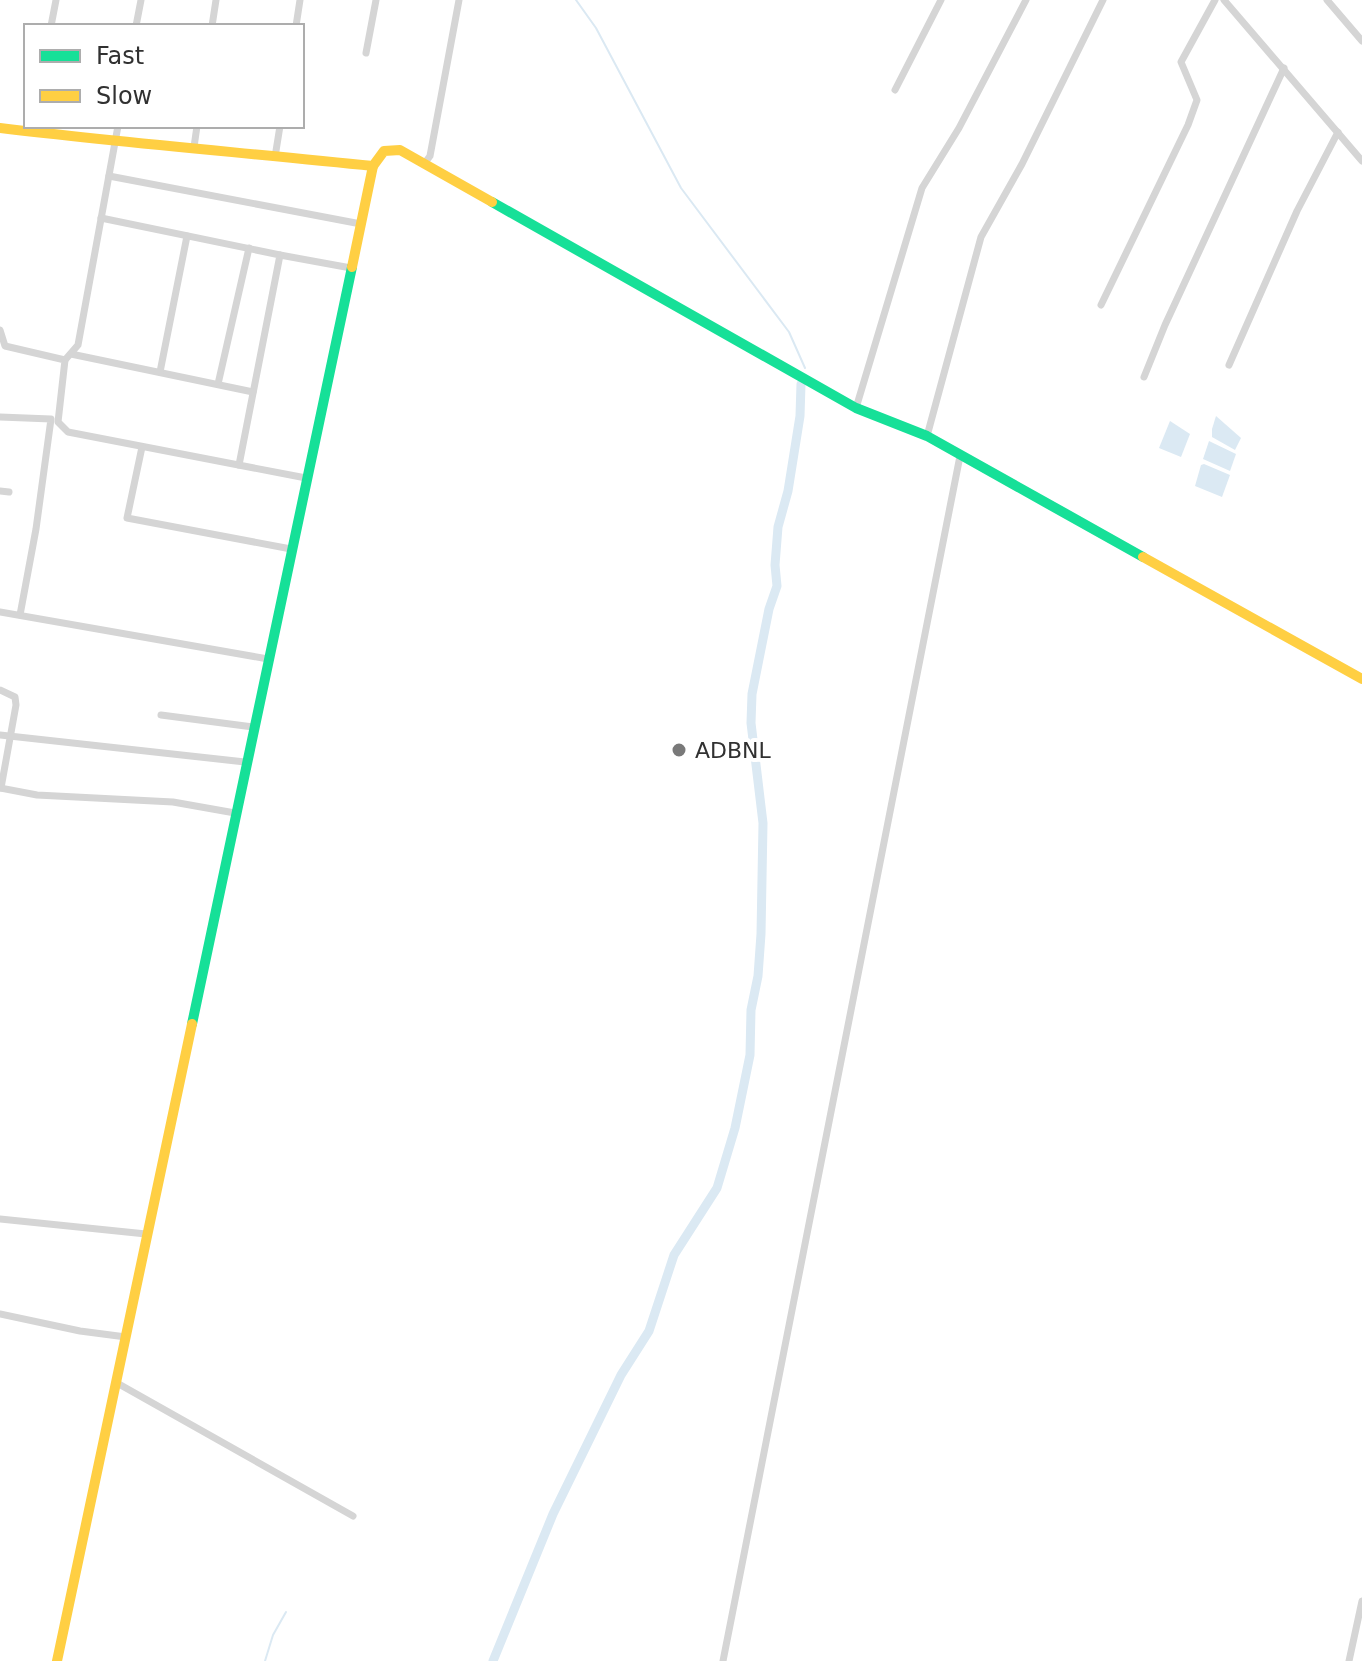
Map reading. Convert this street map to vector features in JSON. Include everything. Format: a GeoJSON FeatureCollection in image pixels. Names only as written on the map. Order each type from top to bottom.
{"type":"FeatureCollection","features":[{"type":"Feature","properties":{"kind":"street"},"geometry":{"type":"LineString","coordinates":[[51,24],[56,0]]}},
{"type":"Feature","properties":{"kind":"street"},"geometry":{"type":"LineString","coordinates":[[136,24],[141,0]]}},
{"type":"Feature","properties":{"kind":"street"},"geometry":{"type":"LineString","coordinates":[[212,24],[216,0]]}},
{"type":"Feature","properties":{"kind":"street"},"geometry":{"type":"LineString","coordinates":[[296,24],[300,0]]}},
{"type":"Feature","properties":{"kind":"street"},"geometry":{"type":"LineString","coordinates":[[366,53],[376,0]]}},
{"type":"Feature","properties":{"kind":"street"},"geometry":{"type":"LineString","coordinates":[[424,164],[430,156],[459,0]]}},
{"type":"Feature","properties":{"kind":"street"},"geometry":{"type":"LineString","coordinates":[[895,90],[941,0]]}},
{"type":"Feature","properties":{"kind":"street"},"geometry":{"type":"LineString","coordinates":[[856,408],[922,188],[959,128],[1026,0]]}},
{"type":"Feature","properties":{"kind":"street"},"geometry":{"type":"LineString","coordinates":[[927,436],[981,237],[1022,164],[1103,0]]}},
{"type":"Feature","properties":{"kind":"street"},"geometry":{"type":"LineString","coordinates":[[1101,305],[1188,125],[1197,100],[1181,62],[1215,0]]}},
{"type":"Feature","properties":{"kind":"street"},"geometry":{"type":"LineString","coordinates":[[1224,0],[1362,161]]}},
{"type":"Feature","properties":{"kind":"street"},"geometry":{"type":"LineString","coordinates":[[1327,0],[1362,41]]}},
{"type":"Feature","properties":{"kind":"street"},"geometry":{"type":"LineString","coordinates":[[1144,377],[1284,68]]}},
{"type":"Feature","properties":{"kind":"street"},"geometry":{"type":"LineString","coordinates":[[0,128],[373,166]]}},
{"type":"Feature","properties":{"kind":"street"},"geometry":{"type":"LineString","coordinates":[[20,615],[54,421],[68,357],[78,345],[118,128]]}},
{"type":"Feature","properties":{"kind":"street"},"geometry":{"type":"LineString","coordinates":[[194,147],[197,128]]}},
{"type":"Feature","properties":{"kind":"street"},"geometry":{"type":"LineString","coordinates":[[275,157],[280,128]]}},
{"type":"Feature","properties":{"kind":"street"},"geometry":{"type":"LineString","coordinates":[[1229,365],[1297,211],[1338,132]]}},
{"type":"Feature","properties":{"kind":"street"},"geometry":{"type":"LineString","coordinates":[[57,1661],[373,166],[384,151],[400,150],[856,408],[927,436],[1362,679]]}},
{"type":"Feature","properties":{"kind":"street"},"geometry":{"type":"LineString","coordinates":[[109,176],[361,224]]}},
{"type":"Feature","properties":{"kind":"street"},"geometry":{"type":"LineString","coordinates":[[101,218],[351,268]]}},
{"type":"Feature","properties":{"kind":"street"},"geometry":{"type":"LineString","coordinates":[[160,372],[187,236]]}},
{"type":"Feature","properties":{"kind":"street"},"geometry":{"type":"LineString","coordinates":[[218,384],[249,248]]}},
{"type":"Feature","properties":{"kind":"street"},"geometry":{"type":"LineString","coordinates":[[239,465],[280,255]]}},
{"type":"Feature","properties":{"kind":"street"},"geometry":{"type":"LineString","coordinates":[[0,330],[3,345],[160,372],[253,392]]}},
{"type":"Feature","properties":{"kind":"street"},"geometry":{"type":"LineString","coordinates":[[0,417],[54,421],[68,432],[306,478]]}},
{"type":"Feature","properties":{"kind":"street"},"geometry":{"type":"LineString","coordinates":[[142,447],[127,518],[291,549]]}},
{"type":"Feature","properties":{"kind":"street"},"geometry":{"type":"LineString","coordinates":[[723,1661],[960,456]]}},
{"type":"Feature","properties":{"kind":"street"},"geometry":{"type":"LineString","coordinates":[[0,612],[268,659]]}},
{"type":"Feature","properties":{"kind":"street"},"geometry":{"type":"LineString","coordinates":[[0,690],[15,697],[1,788],[37,795],[173,802],[235,813]]}},
{"type":"Feature","properties":{"kind":"street"},"geometry":{"type":"LineString","coordinates":[[161,715],[253,727]]}},
{"type":"Feature","properties":{"kind":"street"},"geometry":{"type":"LineString","coordinates":[[0,735],[245,762]]}},
{"type":"Feature","properties":{"kind":"street"},"geometry":{"type":"LineString","coordinates":[[0,1219],[146,1234]]}},
{"type":"Feature","properties":{"kind":"street"},"geometry":{"type":"LineString","coordinates":[[0,1314],[126,1337]]}},
{"type":"Feature","properties":{"kind":"street"},"geometry":{"type":"LineString","coordinates":[[117,1383],[353,1516]]}},
{"type":"Feature","properties":{"kind":"street"},"geometry":{"type":"LineString","coordinates":[[1349,1661],[1362,1601]]}},
{"type":"Feature","properties":{"kind":"shaded area"},"geometry":{"type":"Polygon","coordinates":[[[1216,416],[1241,438],[1235,450],[1212,437],[1216,416]]]}},
{"type":"Feature","properties":{"kind":"shaded area"},"geometry":{"type":"Polygon","coordinates":[[[1170,421],[1190,434],[1181,457],[1159,448],[1170,421]]]}},
{"type":"Feature","properties":{"kind":"shaded area"},"geometry":{"type":"Polygon","coordinates":[[[1209,441],[1236,454],[1230,471],[1203,459],[1209,441]]]}},
{"type":"Feature","properties":{"kind":"shaded area"},"geometry":{"type":"Polygon","coordinates":[[[1204,464],[1230,475],[1222,497],[1195,486],[1204,464]]]}},
{"type":"Feature","properties":{"kind":"waterway"},"geometry":{"type":"LineString","coordinates":[[576,0],[596,28],[681,188],[789,332],[805,368]]}},
{"type":"Feature","properties":{"kind":"waterway"},"geometry":{"type":"LineString","coordinates":[[493,1661],[553,1514],[621,1375],[649,1331],[674,1255],[717,1188],[735,1128],[750,1055],[751,1010],[758,976],[761,934],[763,823],[751,723],[752,694],[769,609],[777,586],[778,527],[788,491],[800,416],[801,384]]}},
{"type":"Feature","properties":{"kind":"waterway"},"geometry":{"type":"LineString","coordinates":[[265,1661],[273,1635],[286,1612]]}},
{"type":"Feature","properties":{"kind":"traffic: fast"},"geometry":{"type":"LineString","coordinates":[[492,202],[856,408],[927,436],[1143,557]]}},
{"type":"Feature","properties":{"kind":"traffic: fast"},"geometry":{"type":"LineString","coordinates":[[192,1024],[352,267]]}},
{"type":"Feature","properties":{"kind":"traffic: slow"},"geometry":{"type":"LineString","coordinates":[[0,128],[373,166],[384,151],[400,150],[492,202]]}},
{"type":"Feature","properties":{"kind":"traffic: slow"},"geometry":{"type":"LineString","coordinates":[[352,267],[373,166]]}},
{"type":"Feature","properties":{"kind":"traffic: slow"},"geometry":{"type":"LineString","coordinates":[[1143,557],[1362,679]]}},
{"type":"Feature","properties":{"kind":"traffic: slow"},"geometry":{"type":"LineString","coordinates":[[57,1661],[192,1024]]}},
{"type":"Feature","properties":{"kind":"place","name":"ADBNL"},"geometry":{"type":"Point","coordinates":[679,750]}}]}
